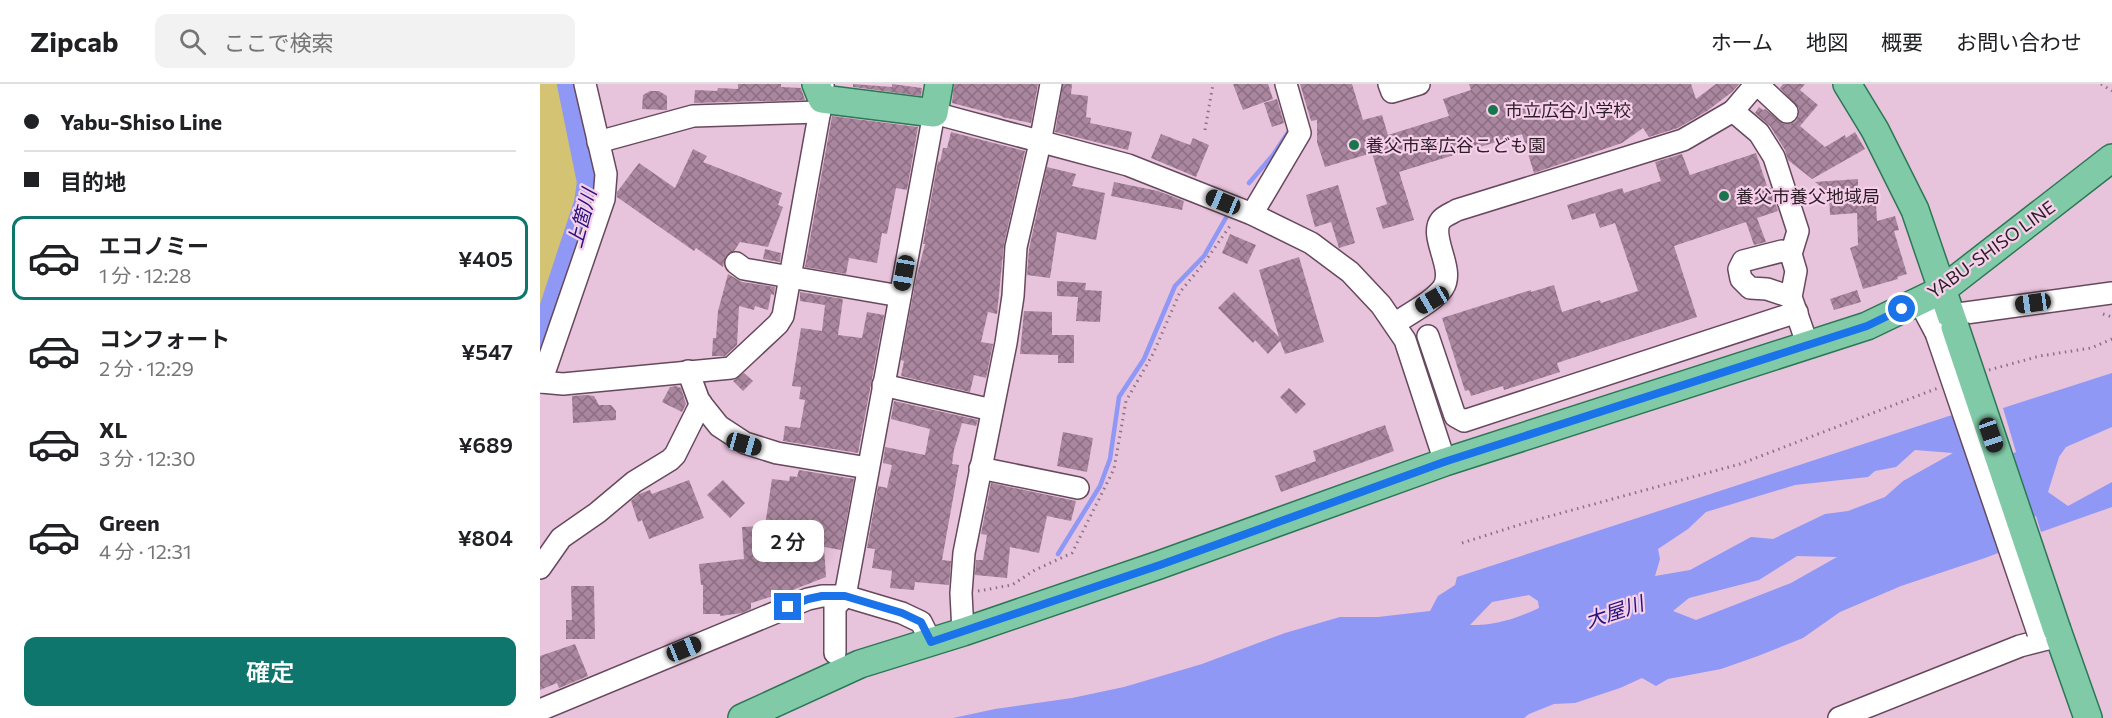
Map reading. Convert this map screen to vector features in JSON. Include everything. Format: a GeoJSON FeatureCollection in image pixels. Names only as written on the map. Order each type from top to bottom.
{"type":"FeatureCollection","features":[{"type":"Feature","properties":{"kind":"main road"},"geometry":{"type":"LineString","coordinates":[[820,95],[934,113],[939,84]]}},
{"type":"Feature","properties":{"kind":"main road"},"geometry":{"type":"LineString","coordinates":[[1848,84],[1875,130],[1915,210],[1931,295],[1947,325],[2049,635],[2088,718]]}},
{"type":"Feature","properties":{"kind":"main road","name":"YABU-SHISO LINE"},"geometry":{"type":"LineString","coordinates":[[742,718],[860,664],[963,632],[1160,565],[1444,462],[1867,326],[1931,295],[2112,158]]}},
{"type":"Feature","properties":{"kind":"street"},"geometry":{"type":"LineString","coordinates":[[585,84],[597,142],[606,174],[604,198],[540,382],[563,384],[732,368],[783,316],[820,95],[693,116],[597,142]]}},
{"type":"Feature","properties":{"kind":"street"},"geometry":{"type":"LineString","coordinates":[[963,632],[961,593],[964,553],[1013,296],[1016,247],[1051,84]]}},
{"type":"Feature","properties":{"kind":"street"},"geometry":{"type":"LineString","coordinates":[[1246,212],[1299,133],[1286,84]]}},
{"type":"Feature","properties":{"kind":"street"},"geometry":{"type":"LineString","coordinates":[[1389,84],[1392,92],[1419,84]]}},
{"type":"Feature","properties":{"kind":"street"},"geometry":{"type":"LineString","coordinates":[[1395,324],[1432,300],[1445,286],[1446,270],[1437,230],[1441,220],[1457,210],[1683,140],[1733,111],[1756,84],[1787,112]]}},
{"type":"Feature","properties":{"kind":"street"},"geometry":{"type":"LineString","coordinates":[[1733,111],[1759,133],[1774,157],[1798,231],[1791,254],[1796,271],[1794,304],[1808,346]]}},
{"type":"Feature","properties":{"kind":"street"},"geometry":{"type":"LineString","coordinates":[[835,653],[836,607],[845,596],[934,113],[1128,165],[1246,212],[1311,243],[1350,272],[1381,304],[1405,340],[1444,462]]}},
{"type":"Feature","properties":{"kind":"street"},"geometry":{"type":"LineString","coordinates":[[1791,254],[1782,251],[1753,258],[1743,261],[1739,269],[1740,279],[1750,288],[1767,289],[1794,304]]}},
{"type":"Feature","properties":{"kind":"street"},"geometry":{"type":"LineString","coordinates":[[736,263],[744,268],[788,277],[900,296]]}},
{"type":"Feature","properties":{"kind":"street"},"geometry":{"type":"LineString","coordinates":[[1947,325],[2112,292]]}},
{"type":"Feature","properties":{"kind":"street"},"geometry":{"type":"LineString","coordinates":[[1428,336],[1455,416],[1464,421],[1794,304]]}},
{"type":"Feature","properties":{"kind":"street"},"geometry":{"type":"LineString","coordinates":[[688,371],[701,403],[719,426],[744,444],[777,453],[868,468]]}},
{"type":"Feature","properties":{"kind":"street"},"geometry":{"type":"LineString","coordinates":[[884,385],[992,410]]}},
{"type":"Feature","properties":{"kind":"street"},"geometry":{"type":"LineString","coordinates":[[540,568],[561,538],[597,513],[634,482],[675,455],[701,403]]}},
{"type":"Feature","properties":{"kind":"street"},"geometry":{"type":"LineString","coordinates":[[980,468],[1078,488]]}},
{"type":"Feature","properties":{"kind":"street"},"geometry":{"type":"LineString","coordinates":[[540,710],[808,599],[822,596],[845,596],[902,613],[921,622],[931,642]]}},
{"type":"Feature","properties":{"kind":"street"},"geometry":{"type":"LineString","coordinates":[[1839,718],[2049,635]]}},
{"type":"Feature","properties":{"kind":"path"},"geometry":{"type":"LineString","coordinates":[[1205,130],[1213,84]]}},
{"type":"Feature","properties":{"kind":"path"},"geometry":{"type":"LineString","coordinates":[[2101,84],[2112,91]]}},
{"type":"Feature","properties":{"kind":"path"},"geometry":{"type":"LineString","coordinates":[[961,593],[1012,585],[1035,570],[1072,553],[1114,469],[1126,401],[1153,354],[1180,292],[1246,212]]}},
{"type":"Feature","properties":{"kind":"path"},"geometry":{"type":"LineString","coordinates":[[1981,373],[2040,356],[2091,348],[2112,339]]}},
{"type":"Feature","properties":{"kind":"path"},"geometry":{"type":"LineString","coordinates":[[1462,543],[1525,523],[1740,464],[1940,387]]}},
{"type":"Feature","properties":{"kind":"shaded area"},"geometry":{"type":"Polygon","coordinates":[[[540,84],[559,84],[577,173],[578,197],[540,308],[540,84]]]}},
{"type":"Feature","properties":{"kind":"water","name":"大屋川"},"geometry":{"type":"Polygon","coordinates":[[[2112,373],[2112,427],[2066,447],[2059,457],[2048,492],[2068,506],[2112,482],[2112,507],[2041,532],[2036,516],[2024,519],[2033,540],[1901,586],[1840,612],[1803,638],[1721,669],[1668,679],[1656,686],[1642,678],[1575,703],[1554,704],[1524,718],[953,718],[1124,687],[1202,664],[1285,633],[1340,617],[1378,617],[1430,611],[1438,596],[1455,585],[1457,577],[1949,416],[1988,407],[2003,457],[2016,452],[2003,408],[2112,373]],[[1915,450],[1896,467],[1875,471],[1868,477],[1795,485],[1706,512],[1688,529],[1658,549],[1660,559],[1655,576],[1690,570],[1751,537],[1773,539],[1825,514],[1848,511],[1885,497],[1903,481],[1953,453],[1915,450]],[[1797,556],[1759,580],[1689,598],[1673,611],[1696,620],[1791,583],[1837,557],[1797,556]],[[1529,595],[1492,602],[1470,625],[1505,621],[1539,608],[1538,601],[1529,595]]]}},
{"type":"Feature","properties":{"kind":"building"},"geometry":{"type":"Polygon","coordinates":[[[738,84],[781,84],[781,87],[801,88],[805,100],[694,103],[695,90],[738,89],[738,84]]]}},
{"type":"Feature","properties":{"kind":"building"},"geometry":{"type":"Polygon","coordinates":[[[853,84],[892,87],[892,84],[922,88],[921,96],[853,87],[853,84]]]}},
{"type":"Feature","properties":{"kind":"building"},"geometry":{"type":"Polygon","coordinates":[[[954,84],[1038,84],[1031,123],[952,103],[954,84]]]}},
{"type":"Feature","properties":{"kind":"building"},"geometry":{"type":"Polygon","coordinates":[[[1063,84],[1072,84],[1071,94],[1088,96],[1086,117],[1091,118],[1090,123],[1132,132],[1128,150],[1055,132],[1063,84]]]}},
{"type":"Feature","properties":{"kind":"building"},"geometry":{"type":"Polygon","coordinates":[[[1233,84],[1268,84],[1273,99],[1243,110],[1233,84]]]}},
{"type":"Feature","properties":{"kind":"building"},"geometry":{"type":"Polygon","coordinates":[[[1300,84],[1352,84],[1363,120],[1382,115],[1388,135],[1449,116],[1443,99],[1471,90],[1469,84],[1691,84],[1696,99],[1716,84],[1739,84],[1707,111],[1678,128],[1649,137],[1643,128],[1622,143],[1534,173],[1522,134],[1399,172],[1414,220],[1383,229],[1376,208],[1387,204],[1372,153],[1325,167],[1317,142],[1317,120],[1311,121],[1300,84]]]}},
{"type":"Feature","properties":{"kind":"building"},"geometry":{"type":"Polygon","coordinates":[[[1783,84],[1805,84],[1800,90],[1818,105],[1800,126],[1825,147],[1855,132],[1865,149],[1812,179],[1788,160],[1785,150],[1770,126],[1755,113],[1759,107],[1784,124],[1796,121],[1799,108],[1780,88],[1783,84]]]}},
{"type":"Feature","properties":{"kind":"building"},"geometry":{"type":"Polygon","coordinates":[[[650,91],[659,91],[667,96],[667,110],[642,109],[643,95],[650,91]]]}},
{"type":"Feature","properties":{"kind":"building"},"geometry":{"type":"Polygon","coordinates":[[[1277,99],[1284,123],[1272,127],[1264,103],[1277,99]]]}},
{"type":"Feature","properties":{"kind":"building"},"geometry":{"type":"Polygon","coordinates":[[[832,116],[918,127],[907,190],[896,188],[887,234],[882,233],[877,263],[849,258],[846,274],[805,267],[832,116]]]}},
{"type":"Feature","properties":{"kind":"building"},"geometry":{"type":"Polygon","coordinates":[[[951,132],[1025,151],[1004,244],[997,314],[988,312],[981,342],[993,344],[986,378],[974,375],[970,392],[901,376],[904,361],[901,360],[925,244],[923,244],[938,161],[940,162],[943,148],[947,148],[951,132]]]}},
{"type":"Feature","properties":{"kind":"building"},"geometry":{"type":"Polygon","coordinates":[[[1161,134],[1190,145],[1193,138],[1209,145],[1196,177],[1151,158],[1161,134]]]}},
{"type":"Feature","properties":{"kind":"building"},"geometry":{"type":"Polygon","coordinates":[[[693,149],[707,156],[703,162],[782,193],[778,205],[783,207],[768,247],[740,242],[734,251],[726,256],[723,267],[696,248],[694,251],[617,197],[617,192],[639,163],[675,188],[693,149]]]}},
{"type":"Feature","properties":{"kind":"building"},"geometry":{"type":"Polygon","coordinates":[[[1756,153],[1778,211],[1757,218],[1766,242],[1754,245],[1746,222],[1674,246],[1697,317],[1557,363],[1560,372],[1504,390],[1503,386],[1471,396],[1469,390],[1465,391],[1442,318],[1554,285],[1562,312],[1638,291],[1615,223],[1600,228],[1595,213],[1572,220],[1567,205],[1622,188],[1624,193],[1661,181],[1655,162],[1682,154],[1690,175],[1756,153]]]}},
{"type":"Feature","properties":{"kind":"building"},"geometry":{"type":"Polygon","coordinates":[[[1047,167],[1076,174],[1072,186],[1105,193],[1096,240],[1057,232],[1050,278],[1027,275],[1029,249],[1047,167]]]}},
{"type":"Feature","properties":{"kind":"building"},"geometry":{"type":"Polygon","coordinates":[[[1858,179],[1858,188],[1875,187],[1877,221],[1895,216],[1899,230],[1894,231],[1907,274],[1897,277],[1898,279],[1863,289],[1850,248],[1858,245],[1857,213],[1830,215],[1829,193],[1815,182],[1858,179]]]}},
{"type":"Feature","properties":{"kind":"building"},"geometry":{"type":"Polygon","coordinates":[[[1114,182],[1158,191],[1184,201],[1182,210],[1111,196],[1114,182]]]}},
{"type":"Feature","properties":{"kind":"building"},"geometry":{"type":"Polygon","coordinates":[[[1338,185],[1355,243],[1339,248],[1331,222],[1315,227],[1306,195],[1338,185]]]}},
{"type":"Feature","properties":{"kind":"building"},"geometry":{"type":"Polygon","coordinates":[[[1230,234],[1256,245],[1247,264],[1222,253],[1230,234]]]}},
{"type":"Feature","properties":{"kind":"building"},"geometry":{"type":"Polygon","coordinates":[[[765,249],[781,253],[780,262],[763,259],[765,249]]]}},
{"type":"Feature","properties":{"kind":"building"},"geometry":{"type":"Polygon","coordinates":[[[1299,257],[1324,342],[1285,354],[1280,341],[1268,354],[1255,340],[1253,343],[1218,308],[1234,292],[1279,337],[1259,270],[1299,257]]]}},
{"type":"Feature","properties":{"kind":"building"},"geometry":{"type":"Polygon","coordinates":[[[728,274],[742,282],[775,287],[774,295],[771,294],[768,310],[755,306],[754,310],[739,306],[737,345],[725,356],[712,356],[718,311],[728,274]]]}},
{"type":"Feature","properties":{"kind":"building"},"geometry":{"type":"Polygon","coordinates":[[[1057,281],[1086,283],[1085,290],[1102,291],[1100,322],[1076,321],[1078,297],[1057,296],[1057,281]]]}},
{"type":"Feature","properties":{"kind":"building"},"geometry":{"type":"Polygon","coordinates":[[[1857,290],[1861,302],[1834,310],[1830,299],[1857,290]]]}},
{"type":"Feature","properties":{"kind":"building"},"geometry":{"type":"Polygon","coordinates":[[[800,292],[843,299],[838,335],[862,338],[867,312],[884,315],[858,453],[783,441],[785,426],[800,428],[805,400],[799,399],[801,387],[792,386],[801,328],[822,331],[825,305],[800,301],[800,292]]]}},
{"type":"Feature","properties":{"kind":"building"},"geometry":{"type":"Polygon","coordinates":[[[1024,311],[1052,312],[1052,335],[1074,335],[1074,363],[1058,363],[1058,355],[1020,354],[1024,311]]]}},
{"type":"Feature","properties":{"kind":"building"},"geometry":{"type":"Polygon","coordinates":[[[744,373],[753,381],[743,391],[733,381],[744,373]]]}},
{"type":"Feature","properties":{"kind":"building"},"geometry":{"type":"Polygon","coordinates":[[[670,387],[681,388],[686,404],[682,412],[662,402],[670,387]]]}},
{"type":"Feature","properties":{"kind":"building"},"geometry":{"type":"Polygon","coordinates":[[[1289,388],[1306,404],[1296,414],[1280,397],[1289,388]]]}},
{"type":"Feature","properties":{"kind":"building"},"geometry":{"type":"Polygon","coordinates":[[[572,396],[594,396],[599,405],[611,405],[616,411],[616,420],[573,423],[572,396]]]}},
{"type":"Feature","properties":{"kind":"building"},"geometry":{"type":"Polygon","coordinates":[[[894,401],[978,420],[976,426],[962,423],[954,450],[952,464],[959,465],[942,560],[951,561],[949,585],[915,582],[914,590],[890,588],[892,571],[872,568],[875,549],[867,548],[878,486],[887,488],[892,465],[883,463],[885,447],[925,455],[930,429],[891,419],[894,401]]]}},
{"type":"Feature","properties":{"kind":"building"},"geometry":{"type":"Polygon","coordinates":[[[1385,425],[1394,451],[1281,492],[1275,476],[1316,461],[1313,451],[1385,425]]]}},
{"type":"Feature","properties":{"kind":"building"},"geometry":{"type":"Polygon","coordinates":[[[1063,432],[1093,438],[1087,472],[1057,466],[1063,432]]]}},
{"type":"Feature","properties":{"kind":"building"},"geometry":{"type":"Polygon","coordinates":[[[799,470],[854,479],[841,550],[824,547],[826,577],[751,603],[751,609],[742,613],[720,616],[720,614],[703,614],[703,585],[701,585],[699,564],[744,559],[742,527],[765,526],[772,479],[789,481],[790,476],[797,477],[799,470]]]}},
{"type":"Feature","properties":{"kind":"building"},"geometry":{"type":"Polygon","coordinates":[[[689,480],[704,518],[649,539],[642,520],[638,522],[631,501],[639,494],[650,490],[652,494],[689,480]]]}},
{"type":"Feature","properties":{"kind":"building"},"geometry":{"type":"Polygon","coordinates":[[[723,480],[745,503],[730,518],[707,495],[723,480]]]}},
{"type":"Feature","properties":{"kind":"building"},"geometry":{"type":"Polygon","coordinates":[[[991,483],[1076,501],[1071,521],[1047,516],[1039,553],[1010,547],[1007,578],[975,575],[976,560],[983,560],[987,535],[981,534],[991,483]]]}},
{"type":"Feature","properties":{"kind":"building"},"geometry":{"type":"Polygon","coordinates":[[[571,586],[594,586],[595,639],[566,639],[566,620],[572,620],[571,586]]]}},
{"type":"Feature","properties":{"kind":"building"},"geometry":{"type":"Polygon","coordinates":[[[575,644],[588,676],[559,688],[557,683],[540,690],[540,656],[575,644]]]}},
{"type":"Feature","properties":{"kind":"waterway","name":"上箇川"},"geometry":{"type":"LineString","coordinates":[[540,349],[588,203],[591,182],[571,84]]}},
{"type":"Feature","properties":{"kind":"waterway"},"geometry":{"type":"LineString","coordinates":[[1249,183],[1273,155],[1289,131]]}},
{"type":"Feature","properties":{"kind":"waterway"},"geometry":{"type":"LineString","coordinates":[[1058,554],[1100,486],[1110,459],[1119,397],[1144,359],[1175,286],[1204,256],[1227,216]]}},
{"type":"Feature","properties":{"kind":"place","name":"市立広谷小学校"},"geometry":{"type":"Point","coordinates":[1493,110]}},
{"type":"Feature","properties":{"kind":"place","name":"養父市率広谷こども園"},"geometry":{"type":"Point","coordinates":[1354,145]}},
{"type":"Feature","properties":{"kind":"place","name":"養父市養父地域局"},"geometry":{"type":"Point","coordinates":[1724,196]}},
{"type":"Feature","properties":{"kind":"route"},"geometry":{"type":"LineString","coordinates":[[788,607],[822,596],[845,596],[902,613],[921,622],[931,642],[1160,565],[1444,462],[1867,326],[1902,309]]}}]}
